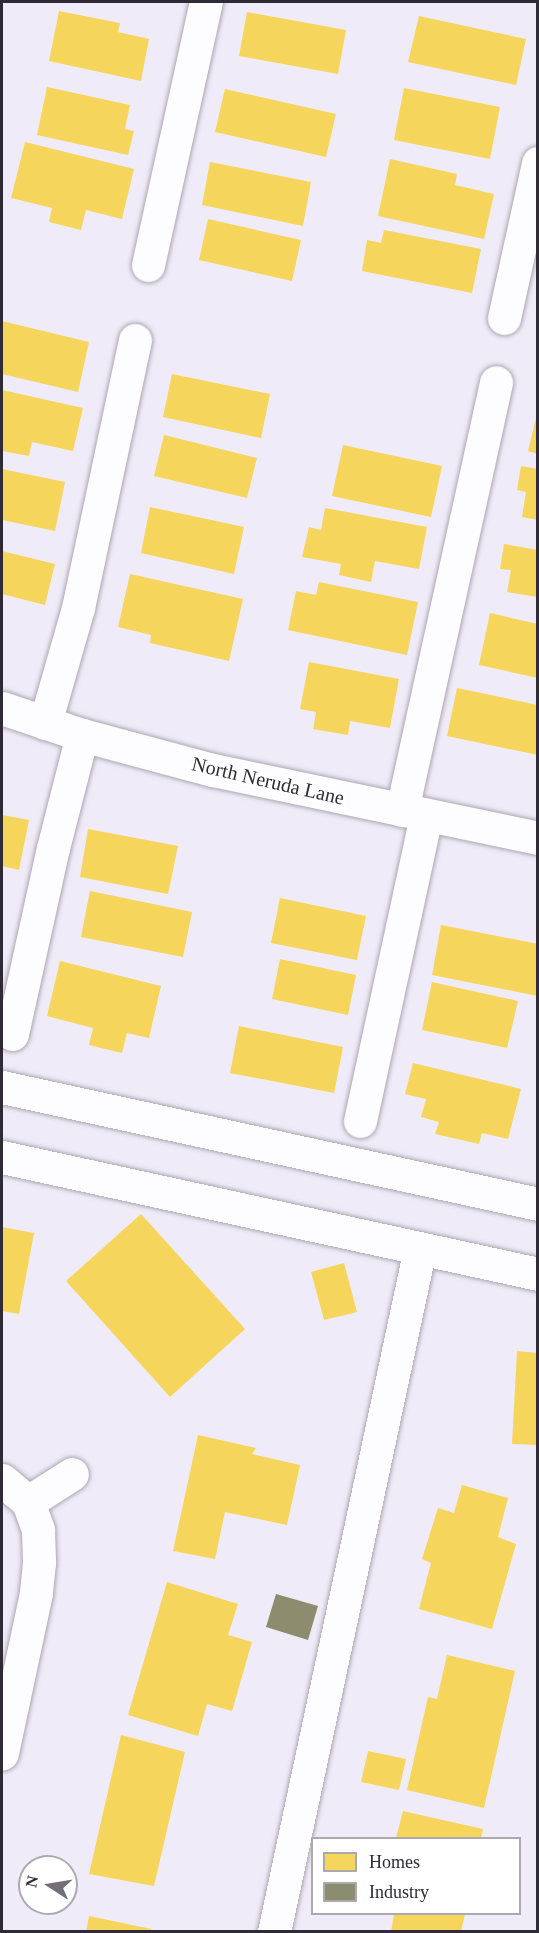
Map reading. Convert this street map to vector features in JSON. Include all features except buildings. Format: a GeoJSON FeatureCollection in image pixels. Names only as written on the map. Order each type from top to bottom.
{"type":"FeatureCollection","features":[{"type":"Feature","properties":{"kind":"street"},"geometry":{"type":"LineString","coordinates":[[148,265],[206,2]]}},
{"type":"Feature","properties":{"kind":"street"},"geometry":{"type":"LineString","coordinates":[[504,318],[537,163]]}},
{"type":"Feature","properties":{"kind":"street"},"geometry":{"type":"LineString","coordinates":[[45,723],[80,599],[135,340]]}},
{"type":"Feature","properties":{"kind":"street"},"geometry":{"type":"LineString","coordinates":[[360,1121],[414,813],[496,382]]}},
{"type":"Feature","properties":{"kind":"street","name":"North Neruda Lane"},"geometry":{"type":"LineString","coordinates":[[2,708],[82,735],[213,770],[537,838]]}},
{"type":"Feature","properties":{"kind":"street"},"geometry":{"type":"LineString","coordinates":[[12,1034],[50,858],[82,735]]}},
{"type":"Feature","properties":{"kind":"street"},"geometry":{"type":"LineString","coordinates":[[2,1087],[537,1204]]}},
{"type":"Feature","properties":{"kind":"street"},"geometry":{"type":"LineString","coordinates":[[2,1157],[537,1274]]}},
{"type":"Feature","properties":{"kind":"street"},"geometry":{"type":"LineString","coordinates":[[274,1932],[420,1248]]}},
{"type":"Feature","properties":{"kind":"street"},"geometry":{"type":"LineString","coordinates":[[28,1502],[72,1474]]}},
{"type":"Feature","properties":{"kind":"street"},"geometry":{"type":"LineString","coordinates":[[2,1480],[28,1502],[38,1530],[36,1593],[2,1753]]}}]}
